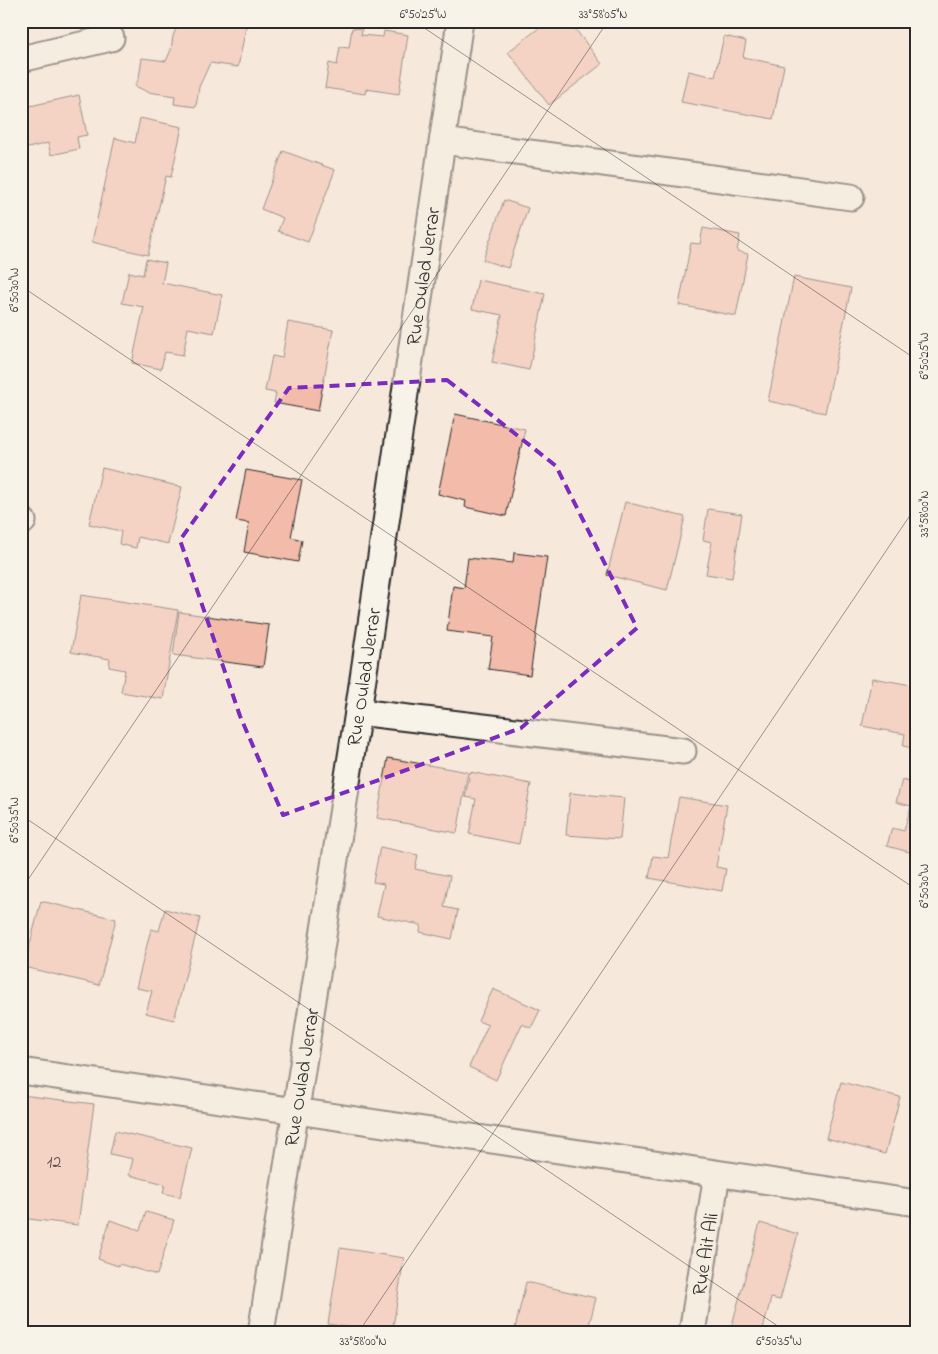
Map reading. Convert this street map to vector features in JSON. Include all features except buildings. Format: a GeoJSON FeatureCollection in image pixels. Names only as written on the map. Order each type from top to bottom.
{"type":"FeatureCollection","features":[{"type":"Feature","properties":{"kind":"street","name":"Rue Oulad Jerrar"},"geometry":{"type":"LineString","coordinates":[[261,1333],[358,712],[460,21]]}},
{"type":"Feature","properties":{"kind":"street"},"geometry":{"type":"LineString","coordinates":[[21,59],[112,38]]}},
{"type":"Feature","properties":{"kind":"street"},"geometry":{"type":"LineString","coordinates":[[443,141],[852,197]]}},
{"type":"Feature","properties":{"kind":"street"},"geometry":{"type":"LineString","coordinates":[[358,712],[683,751]]}},
{"type":"Feature","properties":{"kind":"street"},"geometry":{"type":"LineString","coordinates":[[21,1071],[917,1203]]}},
{"type":"Feature","properties":{"kind":"street","name":"Rue Ait Ali"},"geometry":{"type":"LineString","coordinates":[[692,1333],[717,1174]]}},
{"type":"Feature","properties":{"kind":"highlighted area"},"geometry":{"type":"Polygon","coordinates":[[[447,380],[556,466],[637,628],[521,728],[283,815],[240,716],[180,540],[289,388],[447,380]]]}}]}
